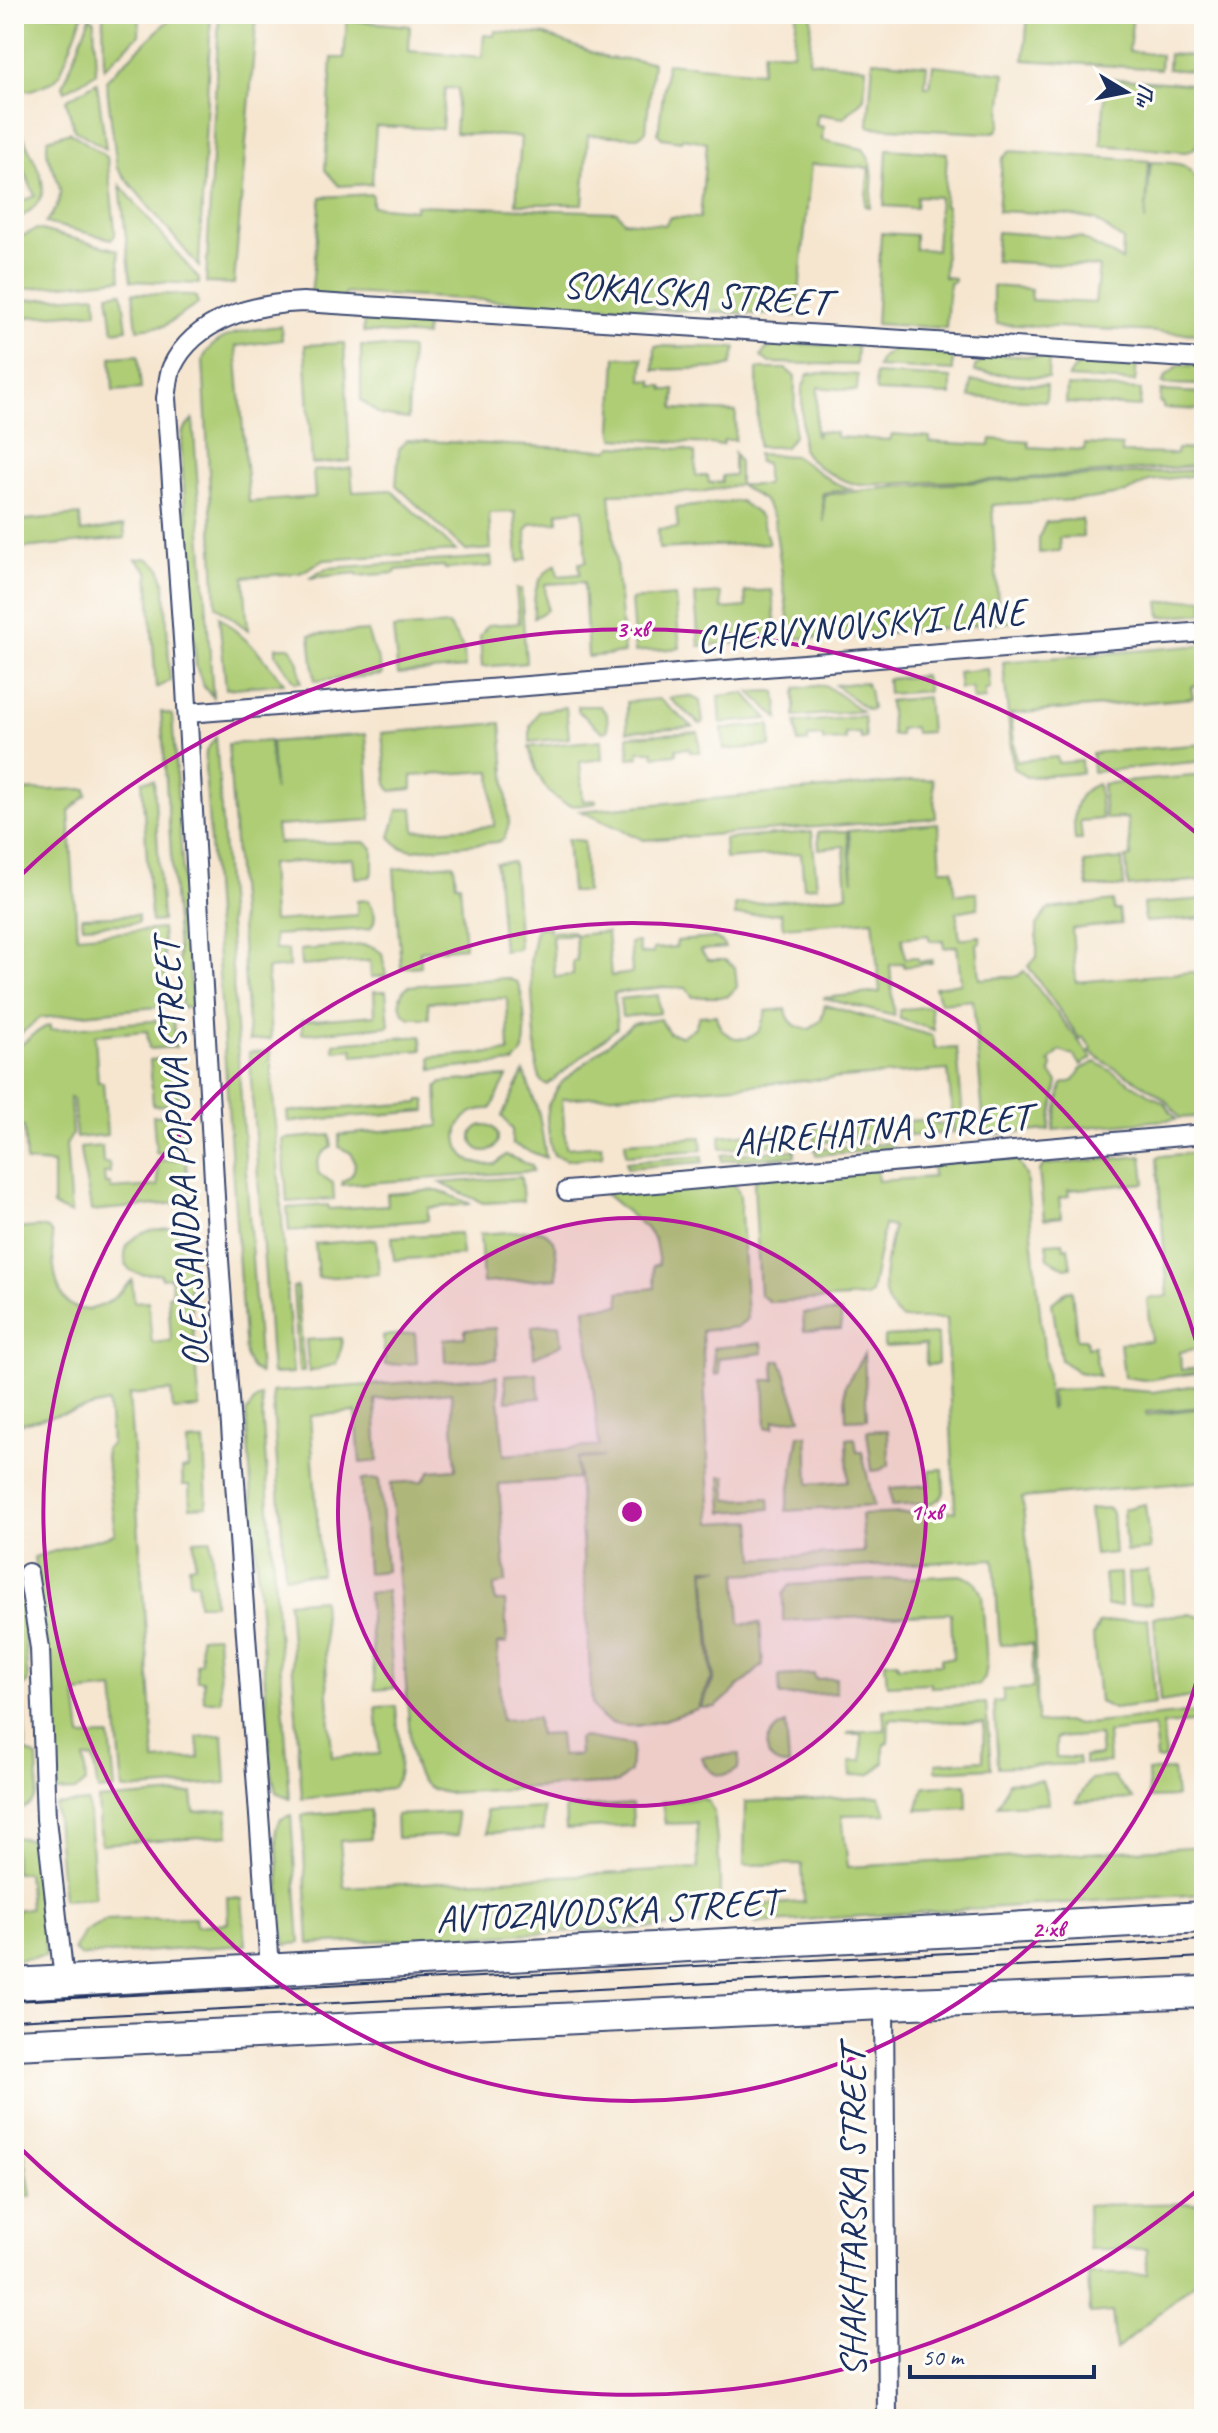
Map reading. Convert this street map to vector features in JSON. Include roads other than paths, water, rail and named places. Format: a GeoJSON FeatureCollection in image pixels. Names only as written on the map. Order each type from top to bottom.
{"type":"FeatureCollection","features":[{"type":"Feature","properties":{"kind":"main road","name":"AVTOZAVODSKA STREET"},"geometry":{"type":"LineString","coordinates":[[14,1984],[1204,1917]]}},
{"type":"Feature","properties":{"kind":"main road"},"geometry":{"type":"LineString","coordinates":[[14,2044],[1204,1992]]}},
{"type":"Feature","properties":{"kind":"street","name":"SOKALSKA STREET"},"geometry":{"type":"LineString","coordinates":[[191,340],[213,323],[245,311],[303,302],[1204,359]]}},
{"type":"Feature","properties":{"kind":"street","name":"OLEKSANDRA POPOVA STREET"},"geometry":{"type":"LineString","coordinates":[[191,340],[172,368],[166,398],[188,713],[215,1210],[270,1968]]}},
{"type":"Feature","properties":{"kind":"street","name":"CHERVYNOVSKYI LANE"},"geometry":{"type":"LineString","coordinates":[[188,713],[1204,632]]}},
{"type":"Feature","properties":{"kind":"street","name":"AHREHATNA STREET"},"geometry":{"type":"LineString","coordinates":[[567,1191],[1204,1134]]}},
{"type":"Feature","properties":{"kind":"street"},"geometry":{"type":"LineString","coordinates":[[28,1573],[40,1648],[46,1819],[64,1980]]}},
{"type":"Feature","properties":{"kind":"street","name":"SHAKHTARSKA STREET"},"geometry":{"type":"LineString","coordinates":[[884,2004],[887,2419]]}},
{"type":"Feature","properties":{"kind":"tram line"},"geometry":{"type":"LineString","coordinates":[[14,2001],[1204,1940]]}},
{"type":"Feature","properties":{"kind":"tram line"},"geometry":{"type":"LineString","coordinates":[[14,2020],[1204,1957]]}}]}
